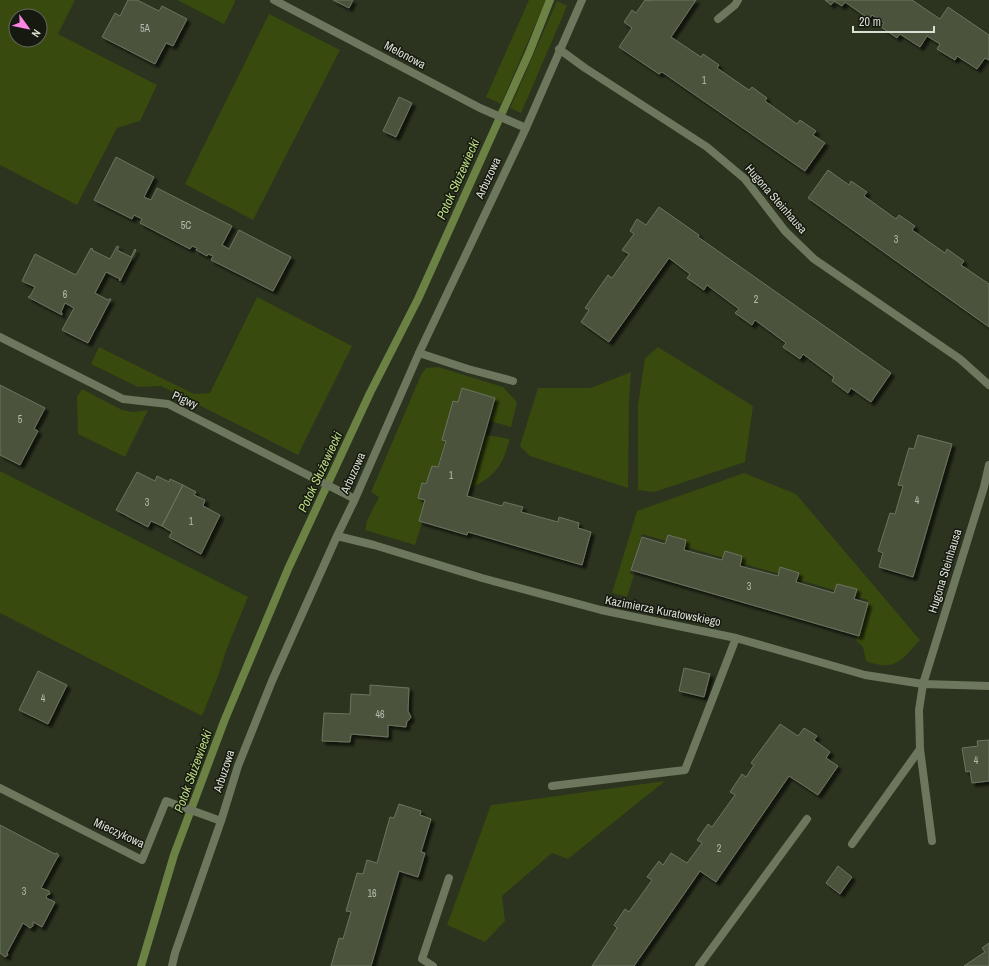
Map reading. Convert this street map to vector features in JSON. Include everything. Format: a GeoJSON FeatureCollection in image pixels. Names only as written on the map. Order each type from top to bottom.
{"type":"FeatureCollection","features":[{"type":"Feature","properties":{"kind":"street","name":"Melonowa"},"geometry":{"type":"LineString","coordinates":[[274,0],[480,108],[526,128]]}},
{"type":"Feature","properties":{"kind":"street","name":"Arbuzowa"},"geometry":{"type":"LineString","coordinates":[[172,966],[175,953],[221,822],[238,766],[257,716],[420,353],[526,128],[582,0]]}},
{"type":"Feature","properties":{"kind":"street"},"geometry":{"type":"LineString","coordinates":[[718,19],[735,5],[738,0]]}},
{"type":"Feature","properties":{"kind":"street","name":"Hugona Steinhausa"},"geometry":{"type":"LineString","coordinates":[[560,49],[585,68],[707,147],[745,179],[785,232],[814,259],[960,360],[989,385]]}},
{"type":"Feature","properties":{"kind":"street","name":"Pigwy"},"geometry":{"type":"LineString","coordinates":[[0,337],[122,398],[168,404],[355,499]]}},
{"type":"Feature","properties":{"kind":"street"},"geometry":{"type":"LineString","coordinates":[[420,353],[468,369],[513,381]]}},
{"type":"Feature","properties":{"kind":"street","name":"Hugona Steinhausa"},"geometry":{"type":"LineString","coordinates":[[932,841],[920,749],[919,710],[923,684],[984,487],[989,465]]}},
{"type":"Feature","properties":{"kind":"street","name":"Kazimierza Kuratowskiego"},"geometry":{"type":"LineString","coordinates":[[337,536],[482,578],[601,610],[736,638],[865,675],[923,684],[989,686]]}},
{"type":"Feature","properties":{"kind":"street"},"geometry":{"type":"LineString","coordinates":[[552,786],[685,770],[736,638]]}},
{"type":"Feature","properties":{"kind":"street"},"geometry":{"type":"LineString","coordinates":[[852,844],[920,749]]}},
{"type":"Feature","properties":{"kind":"street","name":"Mieczykowa"},"geometry":{"type":"LineString","coordinates":[[0,788],[142,860],[166,801],[221,822]]}},
{"type":"Feature","properties":{"kind":"street"},"geometry":{"type":"LineString","coordinates":[[699,966],[807,819]]}},
{"type":"Feature","properties":{"kind":"street"},"geometry":{"type":"LineString","coordinates":[[433,966],[422,959],[449,878]]}},
{"type":"Feature","properties":{"kind":"green space"},"geometry":{"type":"Polygon","coordinates":[[[0,0],[75,0],[58,34],[157,85],[140,121],[117,128],[77,205],[0,165],[0,0]]]}},
{"type":"Feature","properties":{"kind":"green space"},"geometry":{"type":"Polygon","coordinates":[[[177,0],[235,0],[235,2],[224,24],[177,0]]]}},
{"type":"Feature","properties":{"kind":"green space"},"geometry":{"type":"Polygon","coordinates":[[[529,0],[546,0],[501,104],[486,97],[529,0]]]}},
{"type":"Feature","properties":{"kind":"green space"},"geometry":{"type":"Polygon","coordinates":[[[557,1],[567,6],[521,113],[510,108],[557,1]]]}},
{"type":"Feature","properties":{"kind":"green space"},"geometry":{"type":"Polygon","coordinates":[[[269,14],[340,50],[253,220],[185,184],[269,14]]]}},
{"type":"Feature","properties":{"kind":"green space"},"geometry":{"type":"Polygon","coordinates":[[[257,297],[352,346],[298,455],[161,386],[138,387],[91,364],[99,347],[194,394],[210,393],[257,297]]]}},
{"type":"Feature","properties":{"kind":"green space"},"geometry":{"type":"Polygon","coordinates":[[[658,347],[753,406],[745,462],[654,492],[638,490],[638,405],[645,358],[658,347]]]}},
{"type":"Feature","properties":{"kind":"green space"},"geometry":{"type":"Polygon","coordinates":[[[438,367],[503,387],[517,402],[511,427],[490,421],[496,402],[461,391],[420,522],[422,523],[415,545],[365,530],[367,521],[379,497],[371,492],[421,375],[426,368],[438,367]]]}},
{"type":"Feature","properties":{"kind":"green space"},"geometry":{"type":"Polygon","coordinates":[[[631,372],[629,401],[628,488],[530,456],[520,446],[538,388],[591,388],[631,372]]]}},
{"type":"Feature","properties":{"kind":"green space"},"geometry":{"type":"Polygon","coordinates":[[[82,389],[122,410],[133,412],[148,410],[125,457],[78,434],[77,397],[82,389]]]}},
{"type":"Feature","properties":{"kind":"green space"},"geometry":{"type":"Polygon","coordinates":[[[486,435],[510,439],[503,458],[496,470],[484,481],[469,489],[486,435]]]}},
{"type":"Feature","properties":{"kind":"green space"},"geometry":{"type":"Polygon","coordinates":[[[0,471],[248,597],[202,716],[0,613],[0,471]]]}},
{"type":"Feature","properties":{"kind":"green space"},"geometry":{"type":"Polygon","coordinates":[[[744,473],[796,494],[920,640],[908,654],[891,665],[876,664],[866,661],[863,647],[856,640],[868,600],[642,534],[630,574],[634,575],[627,597],[612,593],[637,511],[744,473]]]}},
{"type":"Feature","properties":{"kind":"green space"},"geometry":{"type":"Polygon","coordinates":[[[665,781],[568,859],[552,853],[502,896],[505,921],[485,942],[447,925],[491,805],[665,781]]]}},
{"type":"Feature","properties":{"kind":"building"},"geometry":{"type":"Polygon","coordinates":[[[128,0],[137,0],[159,11],[162,6],[187,19],[173,46],[166,43],[155,64],[102,37],[115,13],[120,16],[128,0]]]}},
{"type":"Feature","properties":{"kind":"building"},"geometry":{"type":"Polygon","coordinates":[[[333,0],[353,0],[349,8],[333,0]]]}},
{"type":"Feature","properties":{"kind":"building"},"geometry":{"type":"Polygon","coordinates":[[[645,0],[696,0],[671,37],[701,57],[703,54],[719,65],[717,68],[749,90],[752,87],[767,98],[765,101],[797,124],[800,120],[816,131],[813,135],[825,143],[805,171],[662,72],[659,74],[619,47],[632,28],[624,22],[632,10],[636,13],[645,0]]]}},
{"type":"Feature","properties":{"kind":"building"},"geometry":{"type":"Polygon","coordinates":[[[825,0],[912,0],[940,19],[948,7],[989,35],[989,60],[985,58],[977,69],[957,56],[955,60],[937,49],[940,44],[927,36],[920,47],[900,34],[897,38],[881,27],[884,23],[872,15],[869,19],[845,2],[842,6],[834,1],[831,5],[825,0]]]}},
{"type":"Feature","properties":{"kind":"building"},"geometry":{"type":"Polygon","coordinates":[[[399,97],[412,103],[396,137],[383,131],[399,97]]]}},
{"type":"Feature","properties":{"kind":"building"},"geometry":{"type":"Polygon","coordinates":[[[116,157],[154,177],[144,197],[151,200],[157,188],[232,226],[222,245],[229,249],[239,230],[291,257],[273,291],[211,260],[213,256],[208,254],[207,256],[192,246],[190,249],[140,223],[142,219],[134,215],[132,219],[94,200],[116,157]]]}},
{"type":"Feature","properties":{"kind":"building"},"geometry":{"type":"Polygon","coordinates":[[[828,170],[849,185],[851,181],[867,192],[864,196],[896,219],[899,215],[915,226],[912,230],[945,253],[947,249],[964,261],[961,265],[989,284],[989,327],[808,198],[828,170]]]}},
{"type":"Feature","properties":{"kind":"building"},"geometry":{"type":"Polygon","coordinates":[[[659,207],[699,235],[698,237],[891,373],[871,402],[851,388],[848,393],[832,381],[834,377],[803,354],[800,359],[783,347],[786,343],[755,320],[752,325],[735,313],[739,309],[707,285],[704,290],[687,278],[690,274],[669,258],[609,342],[581,322],[589,310],[585,308],[608,275],[612,278],[629,254],[622,250],[634,234],[630,231],[637,219],[646,225],[659,207]]]}},
{"type":"Feature","properties":{"kind":"building"},"geometry":{"type":"Polygon","coordinates":[[[117,246],[119,247],[117,250],[131,257],[135,249],[136,250],[120,281],[120,279],[106,272],[95,293],[108,300],[111,299],[88,343],[62,330],[74,308],[65,303],[61,312],[62,315],[28,297],[35,287],[22,281],[35,254],[76,275],[91,248],[93,249],[92,250],[110,259],[117,246]]]}},
{"type":"Feature","properties":{"kind":"building"},"geometry":{"type":"Polygon","coordinates":[[[0,385],[45,408],[34,429],[38,431],[20,465],[0,455],[0,385]]]}},
{"type":"Feature","properties":{"kind":"building"},"geometry":{"type":"Polygon","coordinates":[[[462,388],[495,398],[467,496],[502,506],[504,502],[523,507],[521,512],[558,522],[559,517],[579,523],[578,528],[591,532],[582,565],[468,532],[467,535],[419,521],[425,500],[418,498],[422,483],[426,484],[432,466],[438,467],[446,441],[442,440],[453,401],[458,402],[462,388]]]}},
{"type":"Feature","properties":{"kind":"building"},"geometry":{"type":"Polygon","coordinates":[[[918,435],[952,444],[913,577],[879,567],[883,553],[878,551],[890,513],[895,514],[903,486],[898,485],[909,448],[914,449],[918,435]]]}},
{"type":"Feature","properties":{"kind":"building"},"geometry":{"type":"Polygon","coordinates":[[[137,472],[155,481],[157,476],[169,482],[170,479],[183,485],[162,526],[151,521],[148,527],[116,510],[137,472]]]}},
{"type":"Feature","properties":{"kind":"building"},"geometry":{"type":"Polygon","coordinates":[[[183,485],[196,492],[194,495],[205,500],[203,506],[220,515],[201,554],[169,537],[172,532],[162,526],[183,485]]]}},
{"type":"Feature","properties":{"kind":"building"},"geometry":{"type":"Polygon","coordinates":[[[668,535],[686,540],[684,550],[722,560],[725,551],[742,556],[740,566],[778,576],[780,567],[799,573],[796,582],[834,593],[837,584],[857,589],[854,599],[868,603],[859,636],[631,570],[642,537],[665,544],[668,535]]]}},
{"type":"Feature","properties":{"kind":"building"},"geometry":{"type":"Polygon","coordinates":[[[684,668],[710,674],[704,697],[679,691],[684,668]]]}},
{"type":"Feature","properties":{"kind":"building"},"geometry":{"type":"Polygon","coordinates":[[[38,671],[67,685],[48,724],[19,710],[38,671]]]}},
{"type":"Feature","properties":{"kind":"building"},"geometry":{"type":"Polygon","coordinates":[[[370,685],[409,688],[408,711],[411,717],[407,721],[406,727],[388,725],[388,737],[351,734],[350,742],[322,741],[324,713],[350,714],[351,694],[370,695],[370,685]]]}},
{"type":"Feature","properties":{"kind":"building"},"geometry":{"type":"Polygon","coordinates":[[[780,724],[798,736],[804,728],[817,736],[814,740],[830,752],[826,758],[838,766],[818,795],[789,776],[716,882],[700,871],[634,966],[592,966],[617,928],[614,925],[625,909],[629,912],[652,880],[647,877],[659,861],[663,865],[671,853],[687,863],[702,843],[697,840],[708,824],[712,827],[735,795],[730,792],[742,774],[746,777],[754,765],[751,763],[780,724]]]}},
{"type":"Feature","properties":{"kind":"building"},"geometry":{"type":"Polygon","coordinates":[[[989,740],[989,781],[972,783],[970,771],[966,772],[962,748],[978,746],[977,741],[989,740]]]}},
{"type":"Feature","properties":{"kind":"building"},"geometry":{"type":"Polygon","coordinates":[[[399,804],[421,811],[420,815],[431,819],[421,852],[425,853],[418,877],[399,871],[371,966],[331,966],[339,938],[343,939],[351,912],[346,911],[357,873],[363,874],[367,860],[377,863],[390,817],[394,818],[399,804]]]}},
{"type":"Feature","properties":{"kind":"building"},"geometry":{"type":"Polygon","coordinates":[[[0,825],[55,854],[57,853],[59,856],[41,888],[49,891],[50,894],[47,895],[46,898],[55,902],[42,927],[33,922],[33,926],[30,928],[23,923],[7,953],[8,955],[5,957],[0,953],[0,825]]]}},
{"type":"Feature","properties":{"kind":"building"},"geometry":{"type":"Polygon","coordinates":[[[838,866],[852,877],[840,894],[826,883],[838,866]]]}},
{"type":"Feature","properties":{"kind":"building"},"geometry":{"type":"Polygon","coordinates":[[[989,943],[989,966],[964,966],[985,952],[982,948],[989,943]]]}},
{"type":"Feature","properties":{"kind":"waterway","name":"Potok Służewiecki"},"geometry":{"type":"LineString","coordinates":[[141,966],[174,855],[225,719],[288,569],[370,393],[418,299],[529,53],[550,0]]}}]}
